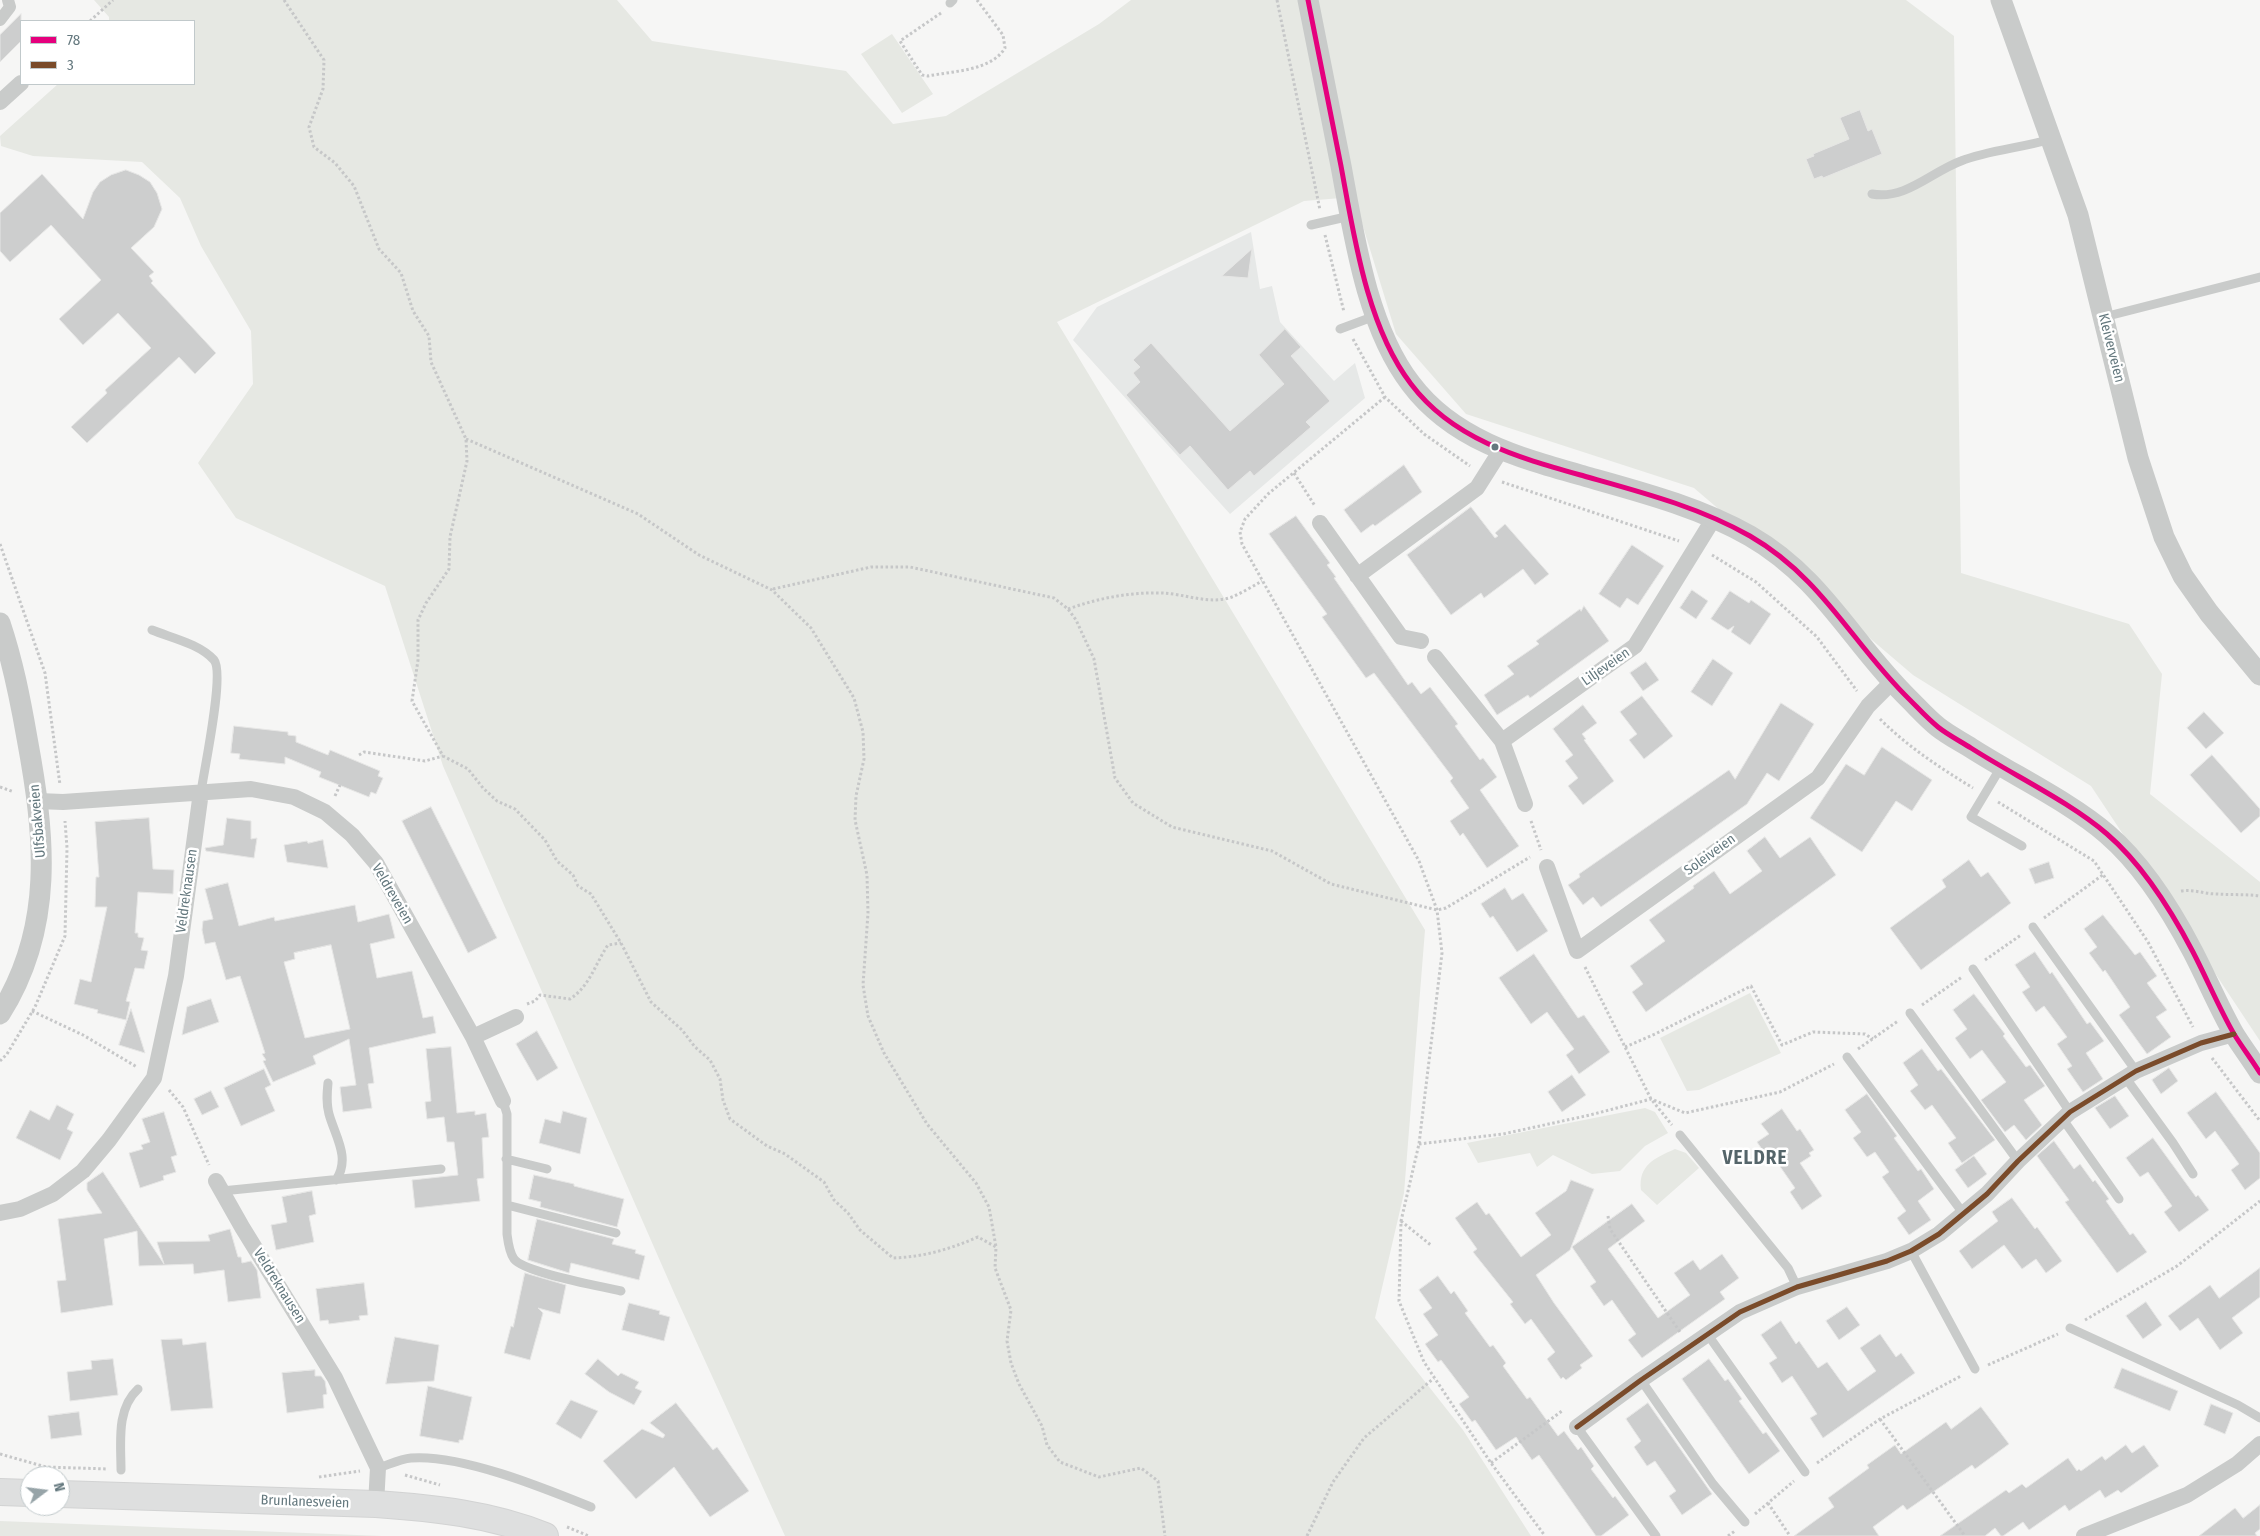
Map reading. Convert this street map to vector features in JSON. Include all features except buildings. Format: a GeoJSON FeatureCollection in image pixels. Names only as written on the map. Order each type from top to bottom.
{"type":"FeatureCollection","features":[{"type":"Feature","properties":{"kind":"main road"},"geometry":{"type":"LineString","coordinates":[[0,1492],[20,1493]]}},
{"type":"Feature","properties":{"kind":"main road","name":"Brunlanesveien"},"geometry":{"type":"LineString","coordinates":[[70,1494],[376,1504],[456,1512],[509,1523],[546,1536]]}},
{"type":"Feature","properties":{"kind":"street"},"geometry":{"type":"LineString","coordinates":[[0,20],[10,7],[8,0]]}},
{"type":"Feature","properties":{"kind":"street"},"geometry":{"type":"LineString","coordinates":[[1308,0],[1350,216],[1375,316],[1393,355],[1411,385],[1443,418],[1477,440],[1501,450],[1661,498],[1714,518],[1778,554],[1809,580],[1892,682],[1938,727],[2106,832],[2129,855],[2160,897],[2192,949],[2234,1034],[2260,1073]]}},
{"type":"Feature","properties":{"kind":"street","name":"Kleiverveien"},"geometry":{"type":"LineString","coordinates":[[2001,0],[2078,214],[2138,458],[2164,537],[2183,576],[2209,614],[2260,675]]}},
{"type":"Feature","properties":{"kind":"street"},"geometry":{"type":"LineString","coordinates":[[0,102],[20,84]]}},
{"type":"Feature","properties":{"kind":"street"},"geometry":{"type":"LineString","coordinates":[[1357,576],[1477,488],[1501,450]]}},
{"type":"Feature","properties":{"kind":"street","name":"Liljeveien"},"geometry":{"type":"LineString","coordinates":[[1502,741],[1635,646],[1714,518]]}},
{"type":"Feature","properties":{"kind":"street"},"geometry":{"type":"LineString","coordinates":[[1320,523],[1401,636],[1421,641]]}},
{"type":"Feature","properties":{"kind":"street","name":"Ulfsbakveien"},"geometry":{"type":"LineString","coordinates":[[0,624],[14,664],[38,800],[42,886],[36,924],[26,962],[12,996],[0,1014]]}},
{"type":"Feature","properties":{"kind":"street"},"geometry":{"type":"LineString","coordinates":[[1435,657],[1502,741],[1525,804]]}},
{"type":"Feature","properties":{"kind":"street","name":"Soleiveien"},"geometry":{"type":"LineString","coordinates":[[1577,951],[1818,778],[1868,706],[1892,682]]}},
{"type":"Feature","properties":{"kind":"street","name":"Veldreveien"},"geometry":{"type":"LineString","coordinates":[[38,800],[63,802],[251,789],[294,797],[324,812],[352,835],[376,864],[473,1037],[503,1101]]}},
{"type":"Feature","properties":{"kind":"street","name":"Veldreknausen"},"geometry":{"type":"LineString","coordinates":[[0,1213],[20,1209],[53,1194],[83,1172],[110,1140],[154,1078],[176,976],[200,792]]}},
{"type":"Feature","properties":{"kind":"street"},"geometry":{"type":"LineString","coordinates":[[1547,867],[1577,951]]}},
{"type":"Feature","properties":{"kind":"street"},"geometry":{"type":"LineString","coordinates":[[473,1037],[516,1018]]}},
{"type":"Feature","properties":{"kind":"street"},"geometry":{"type":"LineString","coordinates":[[1577,1427],[1641,1380],[1740,1312],[1797,1287],[1888,1261],[1911,1251],[1939,1234],[1999,1182],[2066,1115],[2130,1074],[2201,1043],[2234,1034]]}},
{"type":"Feature","properties":{"kind":"street","name":"Veldreknausen"},"geometry":{"type":"LineString","coordinates":[[219,1186],[335,1378],[378,1468],[376,1504]]}},
{"type":"Feature","properties":{"kind":"street"},"geometry":{"type":"LineString","coordinates":[[2084,1536],[2187,1495],[2237,1464],[2260,1444]]}},
{"type":"Feature","properties":{"kind":"lane"},"geometry":{"type":"LineString","coordinates":[[1872,194],[1892,195],[1917,185],[1962,160],[2052,138]]}},
{"type":"Feature","properties":{"kind":"lane"},"geometry":{"type":"LineString","coordinates":[[1311,225],[1350,216]]}},
{"type":"Feature","properties":{"kind":"lane"},"geometry":{"type":"LineString","coordinates":[[2104,317],[2260,277]]}},
{"type":"Feature","properties":{"kind":"lane"},"geometry":{"type":"LineString","coordinates":[[1344,327],[1375,316]]}},
{"type":"Feature","properties":{"kind":"lane"},"geometry":{"type":"LineString","coordinates":[[152,630],[195,647],[214,660],[218,670],[217,694],[200,792]]}},
{"type":"Feature","properties":{"kind":"lane"},"geometry":{"type":"LineString","coordinates":[[2001,767],[1971,817],[2022,846]]}},
{"type":"Feature","properties":{"kind":"lane"},"geometry":{"type":"LineString","coordinates":[[2033,927],[2193,1174]]}},
{"type":"Feature","properties":{"kind":"lane"},"geometry":{"type":"LineString","coordinates":[[1973,969],[2119,1198]]}},
{"type":"Feature","properties":{"kind":"lane"},"geometry":{"type":"LineString","coordinates":[[1910,1013],[2018,1161]]}},
{"type":"Feature","properties":{"kind":"lane"},"geometry":{"type":"LineString","coordinates":[[1847,1057],[1963,1213]]}},
{"type":"Feature","properties":{"kind":"lane"},"geometry":{"type":"LineString","coordinates":[[328,1082],[328,1107],[343,1157],[341,1173],[336,1180]]}},
{"type":"Feature","properties":{"kind":"lane"},"geometry":{"type":"LineString","coordinates":[[503,1101],[507,1114],[508,1246],[514,1259],[521,1265],[538,1271],[621,1291]]}},
{"type":"Feature","properties":{"kind":"lane"},"geometry":{"type":"LineString","coordinates":[[1680,1135],[1788,1268],[1797,1287]]}},
{"type":"Feature","properties":{"kind":"lane"},"geometry":{"type":"LineString","coordinates":[[506,1159],[547,1169]]}},
{"type":"Feature","properties":{"kind":"lane"},"geometry":{"type":"LineString","coordinates":[[219,1186],[336,1180],[441,1169]]}},
{"type":"Feature","properties":{"kind":"lane"},"geometry":{"type":"LineString","coordinates":[[507,1205],[616,1233]]}},
{"type":"Feature","properties":{"kind":"lane"},"geometry":{"type":"LineString","coordinates":[[1911,1251],[1975,1369]]}},
{"type":"Feature","properties":{"kind":"lane"},"geometry":{"type":"LineString","coordinates":[[2070,1328],[2238,1405],[2260,1418]]}},
{"type":"Feature","properties":{"kind":"lane"},"geometry":{"type":"LineString","coordinates":[[1708,1335],[1804,1472]]}},
{"type":"Feature","properties":{"kind":"lane"},"geometry":{"type":"LineString","coordinates":[[1641,1380],[1713,1484],[1745,1522]]}},
{"type":"Feature","properties":{"kind":"lane"},"geometry":{"type":"LineString","coordinates":[[121,1470],[123,1412],[132,1395],[138,1389]]}},
{"type":"Feature","properties":{"kind":"lane"},"geometry":{"type":"LineString","coordinates":[[1577,1427],[1656,1536]]}},
{"type":"Feature","properties":{"kind":"lane"},"geometry":{"type":"LineString","coordinates":[[378,1468],[410,1458],[442,1459],[539,1487],[591,1507]]}},
{"type":"Feature","properties":{"kind":"path"},"geometry":{"type":"LineString","coordinates":[[91,20],[113,0]]}},
{"type":"Feature","properties":{"kind":"path"},"geometry":{"type":"LineString","coordinates":[[284,0],[324,60],[324,89],[309,127],[314,147],[335,163],[354,186],[379,249],[401,273],[412,311],[429,336],[431,362],[466,439],[467,461],[450,537],[449,569],[426,603],[418,620],[418,660],[412,701],[443,756],[468,768],[483,788],[497,801],[515,809],[545,840],[557,861],[573,875],[578,886],[592,894],[621,943],[651,1002],[682,1030],[695,1047],[710,1060],[720,1079],[723,1100],[730,1119],[767,1146],[785,1154],[824,1182],[834,1200],[848,1213],[860,1230],[893,1258],[915,1257],[938,1252],[978,1237],[996,1247]]}},
{"type":"Feature","properties":{"kind":"path"},"geometry":{"type":"LineString","coordinates":[[952,1],[946,9],[900,42],[922,75],[928,76],[982,66],[1002,53],[1005,48],[1003,35],[977,0]]}},
{"type":"Feature","properties":{"kind":"path"},"geometry":{"type":"LineString","coordinates":[[1277,0],[1344,327],[1385,397],[1268,494],[1246,519],[1240,532],[1242,544],[1419,860],[1437,910],[1442,953],[1419,1144],[1401,1221],[1399,1301],[1424,1362],[1491,1463],[1545,1536]]}},
{"type":"Feature","properties":{"kind":"path"},"geometry":{"type":"LineString","coordinates":[[466,439],[638,514],[699,554],[772,590],[811,628],[854,698],[864,732],[864,759],[856,796],[855,820],[867,874],[868,914],[863,984],[868,1016],[884,1053],[927,1124],[976,1183],[989,1207],[996,1247],[995,1268],[1011,1310],[1007,1341],[1011,1363],[1019,1384],[1042,1426],[1047,1445],[1060,1462],[1099,1477],[1141,1468],[1158,1481],[1165,1536]]}},
{"type":"Feature","properties":{"kind":"path"},"geometry":{"type":"LineString","coordinates":[[1294,472],[1316,506],[1313,508],[1320,523]]}},
{"type":"Feature","properties":{"kind":"path"},"geometry":{"type":"LineString","coordinates":[[772,590],[872,567],[910,567],[1054,598],[1068,609],[1076,620],[1094,659],[1114,778],[1133,803],[1172,827],[1272,851],[1330,884],[1437,910],[1446,908],[1541,850]]}},
{"type":"Feature","properties":{"kind":"path"},"geometry":{"type":"LineString","coordinates":[[1068,609],[1098,599],[1139,593],[1164,593],[1219,600],[1232,597],[1262,581]]}},
{"type":"Feature","properties":{"kind":"path"},"geometry":{"type":"LineString","coordinates":[[359,755],[364,752],[426,761],[443,756]]}},
{"type":"Feature","properties":{"kind":"path"},"geometry":{"type":"LineString","coordinates":[[1525,804],[1547,867]]}},
{"type":"Feature","properties":{"kind":"path"},"geometry":{"type":"LineString","coordinates":[[1419,1144],[1503,1134],[1590,1115],[1651,1099],[1685,1112],[1780,1092],[1847,1057],[2033,927],[2104,874]]}},
{"type":"Feature","properties":{"kind":"path"},"geometry":{"type":"LineString","coordinates":[[2160,897],[2189,889],[2215,894],[2260,896]]}},
{"type":"Feature","properties":{"kind":"path"},"geometry":{"type":"LineString","coordinates":[[516,1018],[524,1005],[534,1001],[540,995],[570,999],[581,992],[608,945],[621,943]]}},
{"type":"Feature","properties":{"kind":"path"},"geometry":{"type":"LineString","coordinates":[[1577,951],[1651,1099],[1680,1135]]}},
{"type":"Feature","properties":{"kind":"path"},"geometry":{"type":"LineString","coordinates":[[1625,1047],[1751,986],[1782,1045],[1813,1032],[1866,1034],[1873,1039]]}},
{"type":"Feature","properties":{"kind":"path"},"geometry":{"type":"LineString","coordinates":[[32,1011],[83,1035],[154,1078],[174,1094],[183,1107],[219,1186]]}},
{"type":"Feature","properties":{"kind":"path"},"geometry":{"type":"LineString","coordinates":[[1728,1536],[1804,1472],[1880,1419],[1975,1369],[1994,1363],[2070,1328],[2177,1266],[2260,1201]]}},
{"type":"Feature","properties":{"kind":"path"},"geometry":{"type":"LineString","coordinates":[[1608,1216],[1610,1229],[1622,1249],[1690,1346]]}},
{"type":"Feature","properties":{"kind":"path"},"geometry":{"type":"LineString","coordinates":[[1401,1221],[1432,1246]]}},
{"type":"Feature","properties":{"kind":"path"},"geometry":{"type":"LineString","coordinates":[[1307,1536],[1333,1482],[1364,1438],[1434,1378]]}},
{"type":"Feature","properties":{"kind":"path"},"geometry":{"type":"LineString","coordinates":[[1491,1463],[1562,1412]]}},
{"type":"Feature","properties":{"kind":"path"},"geometry":{"type":"LineString","coordinates":[[1880,1419],[1966,1536]]}},
{"type":"Feature","properties":{"kind":"path"},"geometry":{"type":"LineString","coordinates":[[0,1454],[46,1467],[121,1470]]}},
{"type":"Feature","properties":{"kind":"path"},"geometry":{"type":"LineString","coordinates":[[310,1478],[378,1468]]}},
{"type":"Feature","properties":{"kind":"path"},"geometry":{"type":"LineString","coordinates":[[1768,1503],[1790,1536]]}},
{"type":"Feature","properties":{"kind":"shaded area"},"geometry":{"type":"Polygon","coordinates":[[[94,0],[617,0],[652,41],[846,71],[893,124],[946,116],[1099,24],[1131,0],[1906,0],[1954,36],[1961,573],[2129,624],[2162,674],[2150,794],[2260,882],[2260,1041],[2091,786],[1913,675],[1694,488],[1466,414],[1396,334],[1354,197],[1304,201],[1057,322],[1425,930],[1404,1193],[1375,1318],[1463,1430],[1531,1536],[785,1536],[675,1295],[443,766],[385,586],[236,518],[198,463],[253,384],[251,331],[201,246],[180,198],[142,162],[33,156],[1,146],[0,136],[57,85],[195,85],[195,20],[109,20],[109,17],[94,0]]]}},
{"type":"Feature","properties":{"kind":"shaded area"},"geometry":{"type":"Polygon","coordinates":[[[892,34],[933,94],[902,113],[861,54],[892,34]]]}},
{"type":"Feature","properties":{"kind":"shaded area"},"geometry":{"type":"Polygon","coordinates":[[[1251,232],[1260,289],[1272,286],[1280,322],[1334,381],[1355,363],[1365,398],[1230,514],[1073,340],[1097,307],[1251,232]]]}},
{"type":"Feature","properties":{"kind":"shaded area"},"geometry":{"type":"Polygon","coordinates":[[[1750,993],[1781,1053],[1699,1090],[1687,1091],[1660,1038],[1750,993]]]}},
{"type":"Feature","properties":{"kind":"shaded area"},"geometry":{"type":"Polygon","coordinates":[[[1645,1108],[1655,1112],[1668,1133],[1645,1146],[1620,1171],[1592,1174],[1553,1155],[1537,1167],[1530,1153],[1478,1163],[1467,1143],[1645,1108]]]}},
{"type":"Feature","properties":{"kind":"shaded area"},"geometry":{"type":"Polygon","coordinates":[[[1675,1149],[1686,1153],[1699,1168],[1657,1205],[1641,1190],[1642,1174],[1645,1168],[1655,1159],[1675,1149]]]}},
{"type":"Feature","properties":{"kind":"shaded area"},"geometry":{"type":"Polygon","coordinates":[[[0,1521],[382,1536],[0,1536],[0,1521]]]}},
{"type":"Feature","properties":{"kind":"transit line","name":"78"},"geometry":{"type":"LineString","coordinates":[[1308,0],[1364,280],[1383,336],[1411,384],[1428,403],[1447,419],[1467,433],[1489,444],[1536,462],[1690,508],[1750,536],[1775,553],[1818,592],[1890,679],[1934,724],[2076,811],[2120,846],[2166,904],[2193,952],[2234,1034],[2260,1073]]}},
{"type":"Feature","properties":{"kind":"transit line","name":"3"},"geometry":{"type":"LineString","coordinates":[[1577,1427],[1641,1380],[1740,1312],[1797,1287],[1887,1261],[1911,1251],[1939,1234],[1987,1194],[2018,1161],[2070,1112],[2136,1071],[2201,1043],[2234,1034]]}},
{"type":"Feature","properties":{"kind":"district","name":"VELDRE"},"geometry":{"type":"Point","coordinates":[1755,1159]}}]}
